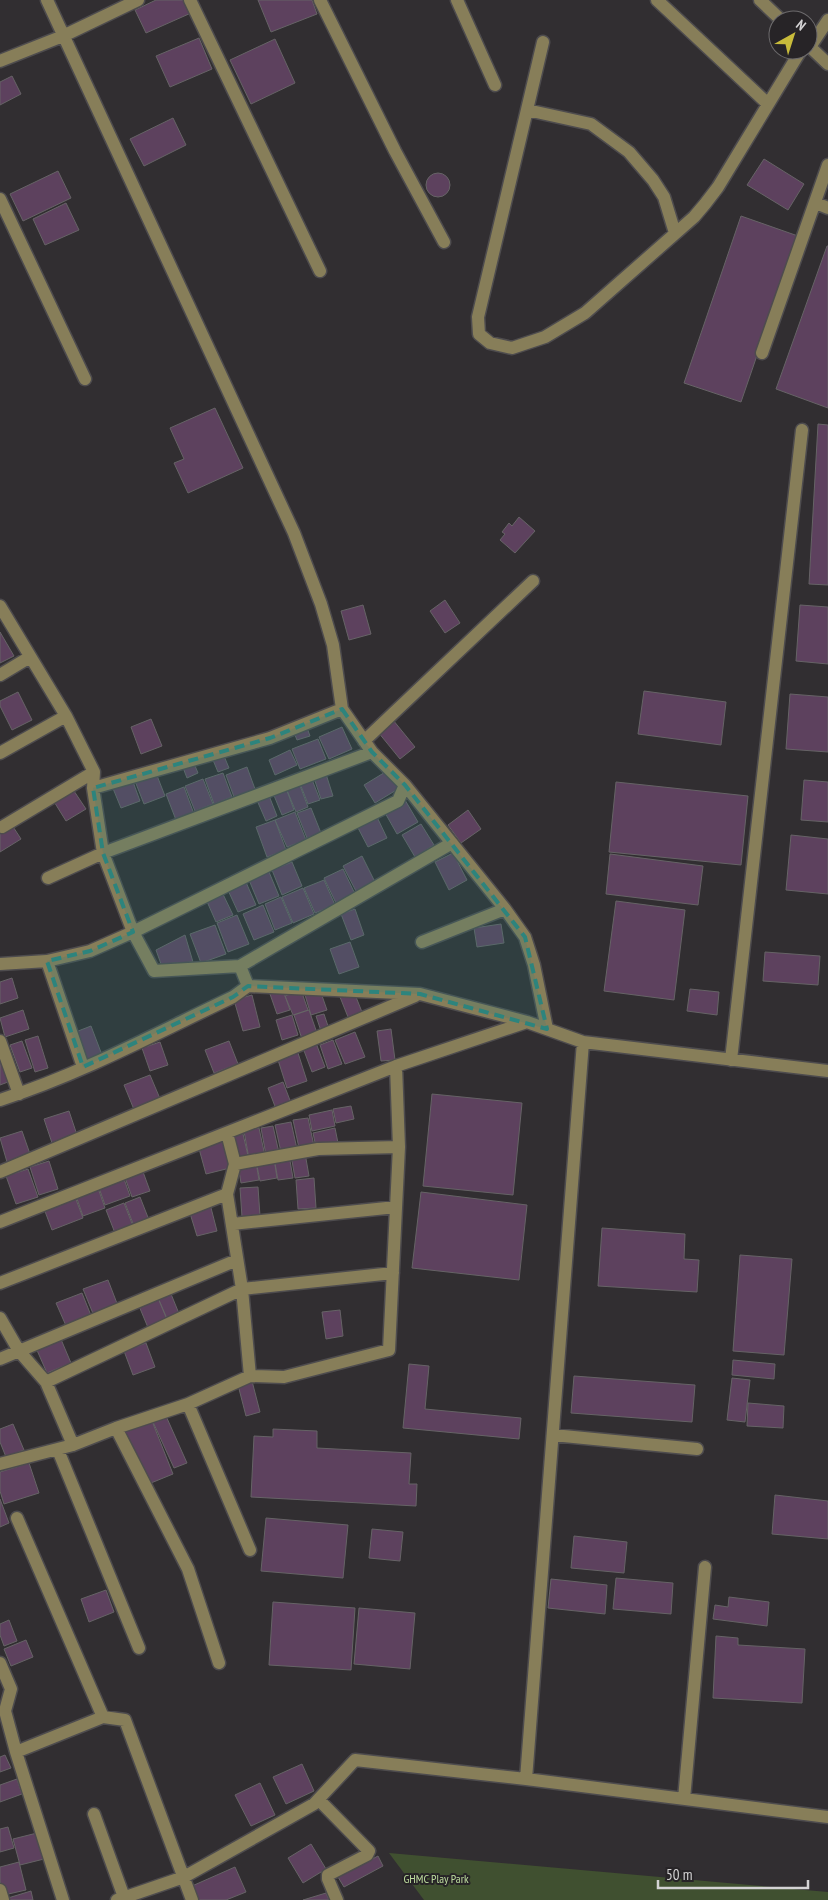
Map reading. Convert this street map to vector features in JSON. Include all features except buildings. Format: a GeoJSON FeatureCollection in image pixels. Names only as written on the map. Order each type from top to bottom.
{"type":"FeatureCollection","features":[{"type":"Feature","properties":{"kind":"street"},"geometry":{"type":"LineString","coordinates":[[47,0],[294,533],[322,604],[333,645],[342,709],[372,752],[406,785],[505,909],[525,937],[534,965],[547,1029]]}},
{"type":"Feature","properties":{"kind":"street"},"geometry":{"type":"LineString","coordinates":[[0,61],[63,36],[138,0]]}},
{"type":"Feature","properties":{"kind":"street"},"geometry":{"type":"LineString","coordinates":[[190,0],[320,271]]}},
{"type":"Feature","properties":{"kind":"street"},"geometry":{"type":"LineString","coordinates":[[320,0],[395,151],[444,242]]}},
{"type":"Feature","properties":{"kind":"street"},"geometry":{"type":"LineString","coordinates":[[457,0],[495,85]]}},
{"type":"Feature","properties":{"kind":"street"},"geometry":{"type":"LineString","coordinates":[[657,0],[768,104]]}},
{"type":"Feature","properties":{"kind":"street"},"geometry":{"type":"LineString","coordinates":[[760,0],[770,10]]}},
{"type":"Feature","properties":{"kind":"street"},"geometry":{"type":"LineString","coordinates":[[818,32],[828,20]]}},
{"type":"Feature","properties":{"kind":"street"},"geometry":{"type":"LineString","coordinates":[[543,42],[478,317],[479,334],[490,343],[512,348],[546,337],[585,313],[675,234],[705,204],[797,60]]}},
{"type":"Feature","properties":{"kind":"street"},"geometry":{"type":"LineString","coordinates":[[818,56],[828,64]]}},
{"type":"Feature","properties":{"kind":"street"},"geometry":{"type":"LineString","coordinates":[[527,110],[591,124],[629,152],[653,180],[664,197],[675,234]]}},
{"type":"Feature","properties":{"kind":"street"},"geometry":{"type":"LineString","coordinates":[[762,353],[816,203],[828,164]]}},
{"type":"Feature","properties":{"kind":"street"},"geometry":{"type":"LineString","coordinates":[[0,199],[85,379]]}},
{"type":"Feature","properties":{"kind":"street"},"geometry":{"type":"LineString","coordinates":[[816,203],[828,208]]}},
{"type":"Feature","properties":{"kind":"street"},"geometry":{"type":"LineString","coordinates":[[731,1060],[802,430]]}},
{"type":"Feature","properties":{"kind":"street"},"geometry":{"type":"LineString","coordinates":[[364,741],[533,581]]}},
{"type":"Feature","properties":{"kind":"street"},"geometry":{"type":"LineString","coordinates":[[0,606],[66,716],[94,772],[93,788],[102,854],[133,932],[154,971],[240,966],[452,843]]}},
{"type":"Feature","properties":{"kind":"street"},"geometry":{"type":"LineString","coordinates":[[0,675],[30,657]]}},
{"type":"Feature","properties":{"kind":"street"},"geometry":{"type":"LineString","coordinates":[[93,788],[270,738],[342,709]]}},
{"type":"Feature","properties":{"kind":"street"},"geometry":{"type":"LineString","coordinates":[[0,753],[66,716]]}},
{"type":"Feature","properties":{"kind":"street"},"geometry":{"type":"LineString","coordinates":[[48,878],[102,854],[372,752]]}},
{"type":"Feature","properties":{"kind":"street"},"geometry":{"type":"LineString","coordinates":[[2,827],[94,772]]}},
{"type":"Feature","properties":{"kind":"street"},"geometry":{"type":"LineString","coordinates":[[0,964],[47,961],[90,951],[133,932],[398,801],[406,785]]}},
{"type":"Feature","properties":{"kind":"street"},"geometry":{"type":"LineString","coordinates":[[422,942],[505,909]]}},
{"type":"Feature","properties":{"kind":"street"},"geometry":{"type":"LineString","coordinates":[[47,961],[83,1068]]}},
{"type":"Feature","properties":{"kind":"street"},"geometry":{"type":"LineString","coordinates":[[240,966],[248,986]]}},
{"type":"Feature","properties":{"kind":"street"},"geometry":{"type":"LineString","coordinates":[[0,1100],[83,1068],[234,997],[248,986],[420,994],[528,1022],[583,1042],[828,1071]]}},
{"type":"Feature","properties":{"kind":"street"},"geometry":{"type":"LineString","coordinates":[[0,1172],[420,994]]}},
{"type":"Feature","properties":{"kind":"street"},"geometry":{"type":"LineString","coordinates":[[0,1222],[396,1066],[528,1022]]}},
{"type":"Feature","properties":{"kind":"street"},"geometry":{"type":"LineString","coordinates":[[0,1041],[19,1094]]}},
{"type":"Feature","properties":{"kind":"street"},"geometry":{"type":"LineString","coordinates":[[526,1779],[583,1042]]}},
{"type":"Feature","properties":{"kind":"street"},"geometry":{"type":"LineString","coordinates":[[0,1464],[72,1446],[116,1428],[188,1404],[250,1376],[284,1377],[389,1350],[399,1147],[396,1066]]}},
{"type":"Feature","properties":{"kind":"street"},"geometry":{"type":"LineString","coordinates":[[227,1133],[236,1164],[226,1194],[242,1289],[250,1376]]}},
{"type":"Feature","properties":{"kind":"street"},"geometry":{"type":"LineString","coordinates":[[236,1164],[318,1149],[399,1147]]}},
{"type":"Feature","properties":{"kind":"street"},"geometry":{"type":"LineString","coordinates":[[0,1283],[226,1194]]}},
{"type":"Feature","properties":{"kind":"street"},"geometry":{"type":"LineString","coordinates":[[232,1224],[396,1207]]}},
{"type":"Feature","properties":{"kind":"street"},"geometry":{"type":"LineString","coordinates":[[0,1359],[237,1260]]}},
{"type":"Feature","properties":{"kind":"street"},"geometry":{"type":"LineString","coordinates":[[46,1382],[242,1289],[393,1272]]}},
{"type":"Feature","properties":{"kind":"street"},"geometry":{"type":"LineString","coordinates":[[0,1318],[19,1351],[46,1382],[72,1446]]}},
{"type":"Feature","properties":{"kind":"street"},"geometry":{"type":"LineString","coordinates":[[188,1404],[250,1550]]}},
{"type":"Feature","properties":{"kind":"street"},"geometry":{"type":"LineString","coordinates":[[116,1428],[188,1569],[219,1663]]}},
{"type":"Feature","properties":{"kind":"street"},"geometry":{"type":"LineString","coordinates":[[553,1435],[697,1449]]}},
{"type":"Feature","properties":{"kind":"street"},"geometry":{"type":"LineString","coordinates":[[58,1450],[139,1648]]}},
{"type":"Feature","properties":{"kind":"street"},"geometry":{"type":"LineString","coordinates":[[17,1518],[102,1717]]}},
{"type":"Feature","properties":{"kind":"street"},"geometry":{"type":"LineString","coordinates":[[684,1799],[705,1567]]}},
{"type":"Feature","properties":{"kind":"street"},"geometry":{"type":"LineString","coordinates":[[0,1663],[11,1689],[5,1711],[16,1752],[63,1900]]}},
{"type":"Feature","properties":{"kind":"street"},"geometry":{"type":"LineString","coordinates":[[16,1752],[102,1717],[125,1720],[192,1900]]}},
{"type":"Feature","properties":{"kind":"street"},"geometry":{"type":"LineString","coordinates":[[94,1814],[122,1899],[184,1877],[319,1800],[355,1760],[526,1779],[828,1817]]}},
{"type":"Feature","properties":{"kind":"street"},"geometry":{"type":"LineString","coordinates":[[319,1800],[369,1851],[367,1855],[328,1875],[336,1900]]}},
{"type":"Feature","properties":{"kind":"street"},"geometry":{"type":"LineString","coordinates":[[0,1890],[3,1900]]}},
{"type":"Feature","properties":{"kind":"highlighted area"},"geometry":{"type":"Polygon","coordinates":[[[342,709],[372,752],[405,785],[525,937],[547,1029],[420,994],[248,986],[233,997],[83,1067],[47,961],[90,951],[133,932],[103,853],[93,788],[270,738],[342,709]]]}},
{"type":"Feature","properties":{"kind":"green space","name":"GHMC Play Park"},"geometry":{"type":"Polygon","coordinates":[[[389,1853],[828,1892],[828,1900],[424,1900],[389,1853]]]}}]}
